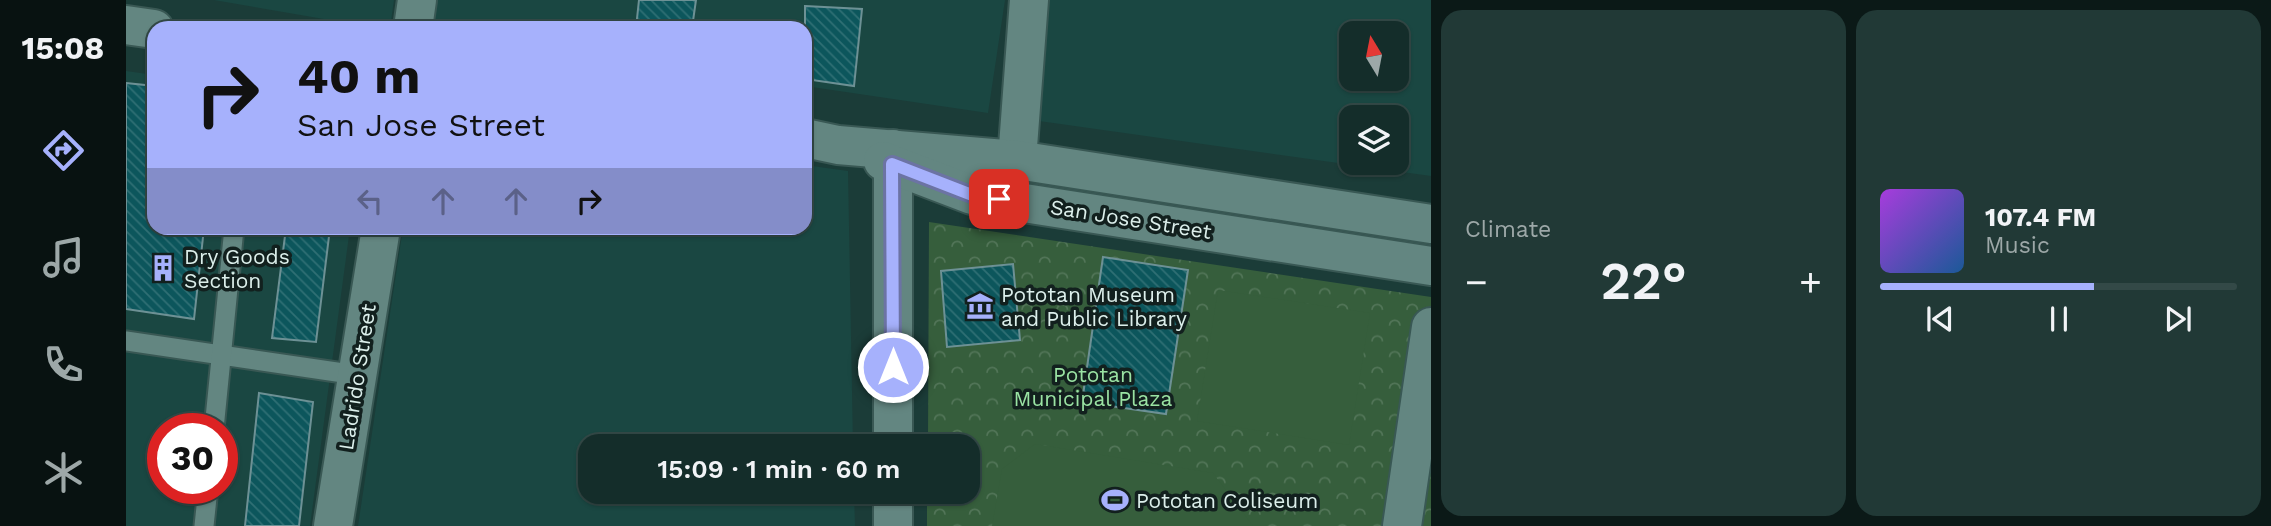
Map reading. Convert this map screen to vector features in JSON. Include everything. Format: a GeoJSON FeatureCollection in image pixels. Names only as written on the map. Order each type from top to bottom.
{"type":"FeatureCollection","features":[{"type":"Feature","properties":{"kind":"street"},"geometry":{"type":"LineString","coordinates":[[414,21],[417,0]]}},
{"type":"Feature","properties":{"kind":"street"},"geometry":{"type":"LineString","coordinates":[[1017,160],[1029,0]]}},
{"type":"Feature","properties":{"kind":"street"},"geometry":{"type":"LineString","coordinates":[[126,25],[147,28]]}},
{"type":"Feature","properties":{"kind":"street","name":"San Jose Street"},"geometry":{"type":"LineString","coordinates":[[822,141],[892,157],[1017,160],[1431,224]]}},
{"type":"Feature","properties":{"kind":"street"},"geometry":{"type":"LineString","coordinates":[[892,157],[893,434]]}},
{"type":"Feature","properties":{"kind":"street","name":"San Jose Street"},"geometry":{"type":"LineString","coordinates":[[892,157],[972,195],[1431,266]]}},
{"type":"Feature","properties":{"kind":"street","name":"Ladrido Street"},"geometry":{"type":"LineString","coordinates":[[333,526],[380,235]]}},
{"type":"Feature","properties":{"kind":"street"},"geometry":{"type":"LineString","coordinates":[[1402,526],[1431,327]]}},
{"type":"Feature","properties":{"kind":"street"},"geometry":{"type":"LineString","coordinates":[[893,504],[893,526]]}},
{"type":"Feature","properties":{"kind":"lane"},"geometry":{"type":"LineString","coordinates":[[216,413],[233,235]]}},
{"type":"Feature","properties":{"kind":"lane"},"geometry":{"type":"LineString","coordinates":[[126,341],[358,375]]}},
{"type":"Feature","properties":{"kind":"lane"},"geometry":{"type":"LineString","coordinates":[[204,526],[206,504]]}},
{"type":"Feature","properties":{"kind":"shaded area"},"geometry":{"type":"Polygon","coordinates":[[[214,0],[394,0],[391,21],[336,21],[214,0]]]}},
{"type":"Feature","properties":{"kind":"shaded area"},"geometry":{"type":"Polygon","coordinates":[[[433,0],[1005,0],[988,113],[812,87],[812,21],[430,21],[433,0]]]}},
{"type":"Feature","properties":{"kind":"shaded area"},"geometry":{"type":"Polygon","coordinates":[[[1045,0],[1431,0],[1431,176],[1409,173],[1409,105],[1339,105],[1339,163],[1032,120],[1045,0]]]}},
{"type":"Feature","properties":{"kind":"shaded area"},"geometry":{"type":"Polygon","coordinates":[[[126,71],[147,74],[147,235],[349,235],[310,526],[126,526],[126,71]]]}},
{"type":"Feature","properties":{"kind":"shaded area"},"geometry":{"type":"Polygon","coordinates":[[[812,166],[848,171],[853,434],[578,434],[578,504],[854,504],[855,526],[358,526],[402,235],[812,235],[812,166]]]}},
{"type":"Feature","properties":{"kind":"green space","name":"Pototan Municipal Plaza"},"geometry":{"type":"Polygon","coordinates":[[[929,222],[1431,297],[1431,526],[927,526],[927,504],[980,504],[980,434],[928,434],[929,222]]]}},
{"type":"Feature","properties":{"kind":"green space"},"geometry":{"type":"Polygon","coordinates":[[[1218,290],[1370,313],[1349,445],[1197,421],[1218,290]]]}},
{"type":"Feature","properties":{"kind":"green space","name":"Pototan Coliseum"},"geometry":{"type":"Polygon","coordinates":[[[1035,444],[1213,473],[1253,526],[992,526],[1002,469],[1035,444]]]}},
{"type":"Feature","properties":{"kind":"building"},"geometry":{"type":"Polygon","coordinates":[[[639,0],[696,0],[693,21],[637,21],[639,0]]]}},
{"type":"Feature","properties":{"kind":"building"},"geometry":{"type":"Polygon","coordinates":[[[805,6],[862,9],[854,86],[812,80],[812,21],[805,21],[805,6]]]}},
{"type":"Feature","properties":{"kind":"building","name":"Dry Goods Section"},"geometry":{"type":"Polygon","coordinates":[[[126,83],[147,85],[147,235],[203,235],[194,319],[126,309],[126,83]]]}},
{"type":"Feature","properties":{"kind":"building"},"geometry":{"type":"Polygon","coordinates":[[[285,235],[329,235],[316,342],[272,338],[285,235]]]}},
{"type":"Feature","properties":{"kind":"building"},"geometry":{"type":"Polygon","coordinates":[[[1103,257],[1188,270],[1166,414],[1082,402],[1103,257]]]}},
{"type":"Feature","properties":{"kind":"building","name":"Pototan Museum and Public Library"},"geometry":{"type":"Polygon","coordinates":[[[1013,264],[1020,340],[947,347],[941,271],[1013,264]]]}},
{"type":"Feature","properties":{"kind":"building"},"geometry":{"type":"Polygon","coordinates":[[[259,393],[313,402],[299,526],[245,526],[259,393]]]}},
{"type":"Feature","properties":{"kind":"place","name":"Dry Goods Section"},"geometry":{"type":"Point","coordinates":[163,268]}},
{"type":"Feature","properties":{"kind":"place","name":"Pototan Museum and Public Library"},"geometry":{"type":"Point","coordinates":[980,306]}},
{"type":"Feature","properties":{"kind":"place","name":"Pototan Coliseum"},"geometry":{"type":"Point","coordinates":[1115,500]}},
{"type":"Feature","properties":{"kind":"route"},"geometry":{"type":"LineString","coordinates":[[893,367],[892,164],[972,195],[999,199]]}}]}
